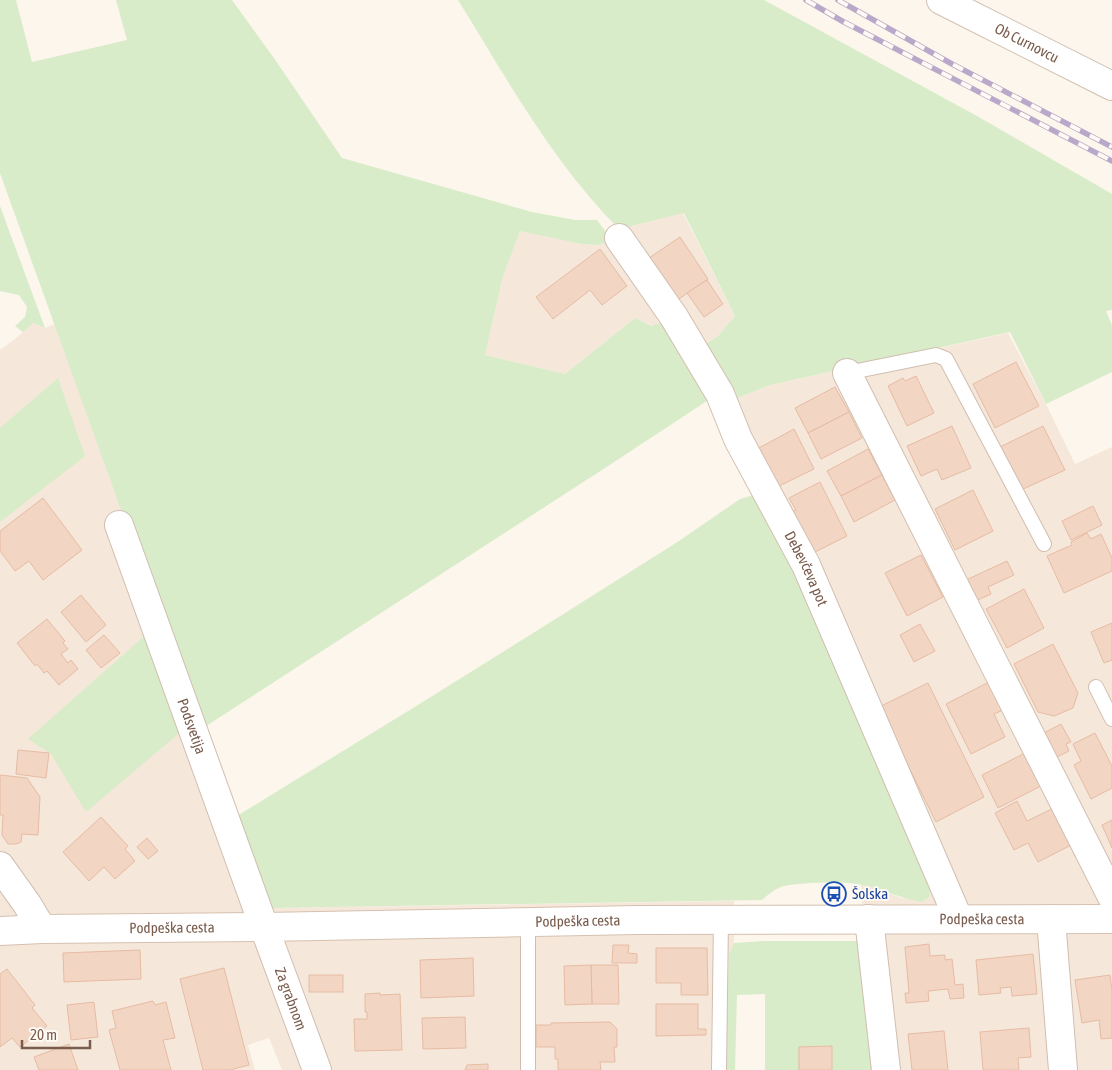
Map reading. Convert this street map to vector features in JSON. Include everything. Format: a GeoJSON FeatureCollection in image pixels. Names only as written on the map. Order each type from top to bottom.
{"type":"FeatureCollection","features":[{"type":"Feature","properties":{"kind":"street","name":"Ob Curnovcu"},"geometry":{"type":"LineString","coordinates":[[941,0],[1112,86]]}},
{"type":"Feature","properties":{"kind":"street","name":"Debevčeva pot"},"geometry":{"type":"LineString","coordinates":[[618,238],[674,317],[720,394],[738,439],[806,564],[958,918]]}},
{"type":"Feature","properties":{"kind":"street"},"geometry":{"type":"LineString","coordinates":[[847,373],[1112,897]]}},
{"type":"Feature","properties":{"kind":"street","name":"Podsvetija"},"geometry":{"type":"LineString","coordinates":[[119,525],[264,927]]}},
{"type":"Feature","properties":{"kind":"street"},"geometry":{"type":"LineString","coordinates":[[0,866],[42,929]]}},
{"type":"Feature","properties":{"kind":"street","name":"Podpeška cesta"},"geometry":{"type":"LineString","coordinates":[[0,931],[721,919],[1112,919]]}},
{"type":"Feature","properties":{"kind":"street"},"geometry":{"type":"LineString","coordinates":[[1051,919],[1063,1070]]}},
{"type":"Feature","properties":{"kind":"street"},"geometry":{"type":"LineString","coordinates":[[869,920],[886,1070]]}},
{"type":"Feature","properties":{"kind":"street","name":"Za grabnom"},"geometry":{"type":"LineString","coordinates":[[264,927],[317,1070]]}},
{"type":"Feature","properties":{"kind":"lane"},"geometry":{"type":"LineString","coordinates":[[847,373],[936,355],[946,359],[1044,544]]}},
{"type":"Feature","properties":{"kind":"lane"},"geometry":{"type":"LineString","coordinates":[[1096,687],[1112,719]]}},
{"type":"Feature","properties":{"kind":"lane"},"geometry":{"type":"LineString","coordinates":[[719,1070],[721,919]]}},
{"type":"Feature","properties":{"kind":"lane"},"geometry":{"type":"LineString","coordinates":[[528,923],[528,1070]]}},
{"type":"Feature","properties":{"kind":"shaded area"},"geometry":{"type":"Polygon","coordinates":[[[683,213],[735,316],[718,336],[701,347],[635,318],[565,374],[485,355],[503,276],[520,230],[581,244],[598,245],[619,229],[683,213]]]}},
{"type":"Feature","properties":{"kind":"shaded area"},"geometry":{"type":"Polygon","coordinates":[[[33,323],[45,328],[55,324],[232,819],[272,908],[734,901],[734,943],[729,954],[725,1070],[282,1070],[269,1038],[248,1045],[255,1070],[0,1070],[0,350],[33,323]]]}},
{"type":"Feature","properties":{"kind":"shaded area"},"geometry":{"type":"Polygon","coordinates":[[[1008,333],[1046,404],[1075,464],[1112,447],[1112,1070],[881,1070],[865,941],[861,884],[905,899],[735,399],[770,385],[1008,333]]]}},
{"type":"Feature","properties":{"kind":"green space"},"geometry":{"type":"Polygon","coordinates":[[[0,0],[16,0],[32,62],[127,40],[116,0],[232,0],[342,158],[532,212],[575,220],[597,220],[612,240],[598,245],[581,244],[520,231],[503,276],[485,355],[565,374],[635,318],[652,326],[668,319],[713,397],[200,730],[0,173],[0,0]]]}},
{"type":"Feature","properties":{"kind":"green space"},"geometry":{"type":"Polygon","coordinates":[[[458,0],[764,0],[977,116],[1112,194],[1112,310],[1106,311],[1112,325],[1112,372],[1046,404],[1010,332],[770,385],[735,399],[701,347],[718,336],[735,316],[684,213],[619,229],[595,203],[552,148],[513,90],[458,0]]]}},
{"type":"Feature","properties":{"kind":"green space"},"geometry":{"type":"Polygon","coordinates":[[[0,206],[45,328],[33,323],[23,332],[15,326],[25,317],[27,307],[19,295],[0,291],[0,206]]]}},
{"type":"Feature","properties":{"kind":"green space"},"geometry":{"type":"Polygon","coordinates":[[[58,378],[85,456],[0,522],[0,428],[58,378]]]}},
{"type":"Feature","properties":{"kind":"green space"},"geometry":{"type":"Polygon","coordinates":[[[761,493],[931,886],[929,897],[922,902],[862,885],[822,883],[788,885],[773,891],[762,900],[272,908],[232,819],[565,613],[679,541],[740,499],[761,493]]]}},
{"type":"Feature","properties":{"kind":"green space"},"geometry":{"type":"Polygon","coordinates":[[[149,632],[183,730],[86,812],[51,754],[28,739],[149,632]]]}},
{"type":"Feature","properties":{"kind":"green space"},"geometry":{"type":"Polygon","coordinates":[[[763,941],[865,941],[881,1070],[765,1070],[765,994],[737,995],[735,1070],[725,1070],[729,954],[734,943],[763,941]]]}},
{"type":"Feature","properties":{"kind":"building"},"geometry":{"type":"Polygon","coordinates":[[[680,237],[708,279],[673,303],[649,258],[680,237]]]}},
{"type":"Feature","properties":{"kind":"building"},"geometry":{"type":"Polygon","coordinates":[[[600,249],[627,286],[602,305],[590,290],[553,319],[536,297],[600,249]]]}},
{"type":"Feature","properties":{"kind":"building"},"geometry":{"type":"Polygon","coordinates":[[[707,280],[723,304],[704,317],[687,293],[707,280]]]}},
{"type":"Feature","properties":{"kind":"building"},"geometry":{"type":"Polygon","coordinates":[[[1016,362],[1039,406],[995,428],[973,384],[1016,362]]]}},
{"type":"Feature","properties":{"kind":"building"},"geometry":{"type":"Polygon","coordinates":[[[916,376],[934,413],[907,426],[888,386],[903,378],[905,381],[916,376]]]}},
{"type":"Feature","properties":{"kind":"building"},"geometry":{"type":"Polygon","coordinates":[[[835,387],[849,412],[808,433],[795,408],[835,387]]]}},
{"type":"Feature","properties":{"kind":"building"},"geometry":{"type":"Polygon","coordinates":[[[849,412],[862,438],[821,459],[808,433],[849,412]]]}},
{"type":"Feature","properties":{"kind":"building"},"geometry":{"type":"Polygon","coordinates":[[[952,426],[971,468],[942,480],[937,469],[921,476],[907,446],[952,426]]]}},
{"type":"Feature","properties":{"kind":"building"},"geometry":{"type":"Polygon","coordinates":[[[1043,426],[1065,470],[1021,490],[1000,447],[1043,426]]]}},
{"type":"Feature","properties":{"kind":"building"},"geometry":{"type":"Polygon","coordinates":[[[794,429],[814,469],[775,488],[757,449],[794,429]]]}},
{"type":"Feature","properties":{"kind":"building"},"geometry":{"type":"Polygon","coordinates":[[[868,449],[882,475],[841,496],[827,471],[868,449]]]}},
{"type":"Feature","properties":{"kind":"building"},"geometry":{"type":"Polygon","coordinates":[[[882,475],[895,500],[854,522],[841,496],[882,475]]]}},
{"type":"Feature","properties":{"kind":"building"},"geometry":{"type":"Polygon","coordinates":[[[820,482],[847,536],[809,555],[788,514],[796,510],[789,498],[820,482]]]}},
{"type":"Feature","properties":{"kind":"building"},"geometry":{"type":"Polygon","coordinates":[[[973,490],[993,531],[955,550],[935,509],[973,490]]]}},
{"type":"Feature","properties":{"kind":"building"},"geometry":{"type":"Polygon","coordinates":[[[43,498],[82,550],[43,580],[29,561],[15,571],[0,551],[0,531],[43,498]]]}},
{"type":"Feature","properties":{"kind":"building"},"geometry":{"type":"Polygon","coordinates":[[[1093,506],[1102,525],[1071,540],[1062,521],[1093,506]]]}},
{"type":"Feature","properties":{"kind":"building"},"geometry":{"type":"Polygon","coordinates":[[[1087,533],[1091,539],[1101,534],[1112,558],[1112,571],[1064,593],[1047,556],[1072,545],[1071,542],[1087,533]]]}},
{"type":"Feature","properties":{"kind":"building"},"geometry":{"type":"Polygon","coordinates":[[[921,555],[943,597],[907,616],[885,573],[921,555]]]}},
{"type":"Feature","properties":{"kind":"building"},"geometry":{"type":"Polygon","coordinates":[[[1007,561],[1014,575],[988,587],[991,594],[976,601],[966,580],[1007,561]]]}},
{"type":"Feature","properties":{"kind":"building"},"geometry":{"type":"Polygon","coordinates":[[[1024,589],[1044,628],[1007,648],[986,609],[1024,589]]]}},
{"type":"Feature","properties":{"kind":"building"},"geometry":{"type":"Polygon","coordinates":[[[81,595],[106,625],[86,642],[61,612],[81,595]]]}},
{"type":"Feature","properties":{"kind":"building"},"geometry":{"type":"Polygon","coordinates":[[[47,619],[65,641],[63,643],[68,649],[61,654],[68,663],[71,660],[78,669],[59,685],[47,671],[44,673],[37,664],[35,666],[17,643],[47,619]]]}},
{"type":"Feature","properties":{"kind":"building"},"geometry":{"type":"Polygon","coordinates":[[[1112,623],[1112,660],[1104,663],[1091,632],[1112,623]]]}},
{"type":"Feature","properties":{"kind":"building"},"geometry":{"type":"Polygon","coordinates":[[[920,624],[935,651],[914,662],[900,635],[920,624]]]}},
{"type":"Feature","properties":{"kind":"building"},"geometry":{"type":"Polygon","coordinates":[[[104,635],[120,653],[101,668],[86,650],[104,635]]]}},
{"type":"Feature","properties":{"kind":"building"},"geometry":{"type":"Polygon","coordinates":[[[1053,644],[1078,693],[1073,708],[1054,716],[1038,712],[1014,664],[1053,644]]]}},
{"type":"Feature","properties":{"kind":"building"},"geometry":{"type":"Polygon","coordinates":[[[989,682],[1003,710],[994,714],[1005,737],[971,754],[946,704],[989,682]]]}},
{"type":"Feature","properties":{"kind":"building"},"geometry":{"type":"Polygon","coordinates":[[[928,683],[984,797],[936,822],[879,707],[928,683]]]}},
{"type":"Feature","properties":{"kind":"building"},"geometry":{"type":"Polygon","coordinates":[[[1061,724],[1071,742],[1066,744],[1069,751],[1055,758],[1042,734],[1061,724]]]}},
{"type":"Feature","properties":{"kind":"building"},"geometry":{"type":"Polygon","coordinates":[[[1095,733],[1112,766],[1112,788],[1091,799],[1074,765],[1081,761],[1073,744],[1095,733]]]}},
{"type":"Feature","properties":{"kind":"building"},"geometry":{"type":"Polygon","coordinates":[[[18,750],[49,753],[46,778],[16,774],[18,750]]]}},
{"type":"Feature","properties":{"kind":"building"},"geometry":{"type":"Polygon","coordinates":[[[1025,753],[1041,786],[998,808],[982,775],[1025,753]]]}},
{"type":"Feature","properties":{"kind":"building"},"geometry":{"type":"Polygon","coordinates":[[[0,775],[27,778],[40,797],[38,835],[22,834],[21,842],[8,844],[2,835],[3,815],[0,815],[0,775]]]}},
{"type":"Feature","properties":{"kind":"building"},"geometry":{"type":"Polygon","coordinates":[[[1017,801],[1027,821],[1060,805],[1079,841],[1038,862],[1028,843],[1014,850],[995,813],[1017,801]]]}},
{"type":"Feature","properties":{"kind":"building"},"geometry":{"type":"Polygon","coordinates":[[[101,817],[128,846],[125,849],[135,861],[115,879],[104,867],[89,881],[63,852],[101,817]]]}},
{"type":"Feature","properties":{"kind":"building"},"geometry":{"type":"Polygon","coordinates":[[[1112,820],[1112,848],[1102,825],[1112,820]]]}},
{"type":"Feature","properties":{"kind":"building"},"geometry":{"type":"Polygon","coordinates":[[[147,838],[158,851],[148,859],[137,847],[147,838]]]}},
{"type":"Feature","properties":{"kind":"building"},"geometry":{"type":"Polygon","coordinates":[[[929,944],[930,956],[945,955],[945,960],[952,959],[955,985],[963,984],[964,998],[950,999],[948,989],[928,991],[929,1001],[906,1003],[905,993],[909,993],[905,947],[929,944]]]}},
{"type":"Feature","properties":{"kind":"building"},"geometry":{"type":"Polygon","coordinates":[[[613,945],[629,945],[628,953],[637,954],[637,963],[612,963],[613,945]]]}},
{"type":"Feature","properties":{"kind":"building"},"geometry":{"type":"Polygon","coordinates":[[[656,948],[707,948],[708,995],[681,995],[681,983],[656,983],[656,948]]]}},
{"type":"Feature","properties":{"kind":"building"},"geometry":{"type":"Polygon","coordinates":[[[140,950],[141,979],[64,982],[63,953],[140,950]]]}},
{"type":"Feature","properties":{"kind":"building"},"geometry":{"type":"Polygon","coordinates":[[[1033,954],[1037,994],[1012,996],[1011,987],[1000,988],[1001,993],[979,995],[976,960],[1033,954]]]}},
{"type":"Feature","properties":{"kind":"building"},"geometry":{"type":"Polygon","coordinates":[[[473,958],[474,996],[421,998],[420,960],[473,958]]]}},
{"type":"Feature","properties":{"kind":"building"},"geometry":{"type":"Polygon","coordinates":[[[591,965],[618,965],[619,1004],[592,1004],[591,965]]]}},
{"type":"Feature","properties":{"kind":"building"},"geometry":{"type":"Polygon","coordinates":[[[591,965],[592,1004],[565,1005],[564,966],[591,965]]]}},
{"type":"Feature","properties":{"kind":"building"},"geometry":{"type":"Polygon","coordinates":[[[224,968],[249,1065],[230,1070],[203,1070],[180,979],[224,968]]]}},
{"type":"Feature","properties":{"kind":"building"},"geometry":{"type":"Polygon","coordinates":[[[7,969],[35,1005],[32,1008],[47,1026],[20,1047],[12,1038],[0,1047],[0,974],[7,969]]]}},
{"type":"Feature","properties":{"kind":"building"},"geometry":{"type":"Polygon","coordinates":[[[309,975],[343,975],[343,992],[309,992],[309,975]]]}},
{"type":"Feature","properties":{"kind":"building"},"geometry":{"type":"Polygon","coordinates":[[[1110,975],[1112,990],[1112,1038],[1101,1039],[1099,1020],[1082,1023],[1075,980],[1110,975]]]}},
{"type":"Feature","properties":{"kind":"building"},"geometry":{"type":"Polygon","coordinates":[[[380,993],[380,995],[400,994],[402,1050],[355,1051],[354,1019],[367,1019],[365,994],[380,993]]]}},
{"type":"Feature","properties":{"kind":"building"},"geometry":{"type":"Polygon","coordinates":[[[153,1001],[155,1005],[166,1002],[175,1038],[163,1040],[171,1070],[120,1070],[109,1030],[116,1028],[112,1011],[153,1001]]]}},
{"type":"Feature","properties":{"kind":"building"},"geometry":{"type":"Polygon","coordinates":[[[94,1002],[98,1037],[71,1040],[67,1005],[94,1002]]]}},
{"type":"Feature","properties":{"kind":"building"},"geometry":{"type":"Polygon","coordinates":[[[656,1004],[698,1004],[698,1029],[706,1029],[706,1035],[656,1036],[656,1004]]]}},
{"type":"Feature","properties":{"kind":"building"},"geometry":{"type":"Polygon","coordinates":[[[465,1017],[466,1048],[423,1049],[422,1018],[465,1017]]]}},
{"type":"Feature","properties":{"kind":"building"},"geometry":{"type":"Polygon","coordinates":[[[610,1022],[617,1029],[617,1047],[614,1047],[615,1062],[600,1062],[601,1070],[558,1070],[558,1059],[555,1059],[555,1047],[536,1047],[536,1025],[610,1022]]]}},
{"type":"Feature","properties":{"kind":"building"},"geometry":{"type":"Polygon","coordinates":[[[1029,1028],[1031,1057],[1018,1058],[1019,1070],[983,1070],[980,1032],[1029,1028]]]}},
{"type":"Feature","properties":{"kind":"building"},"geometry":{"type":"Polygon","coordinates":[[[944,1031],[948,1070],[912,1070],[908,1034],[944,1031]]]}},
{"type":"Feature","properties":{"kind":"building"},"geometry":{"type":"Polygon","coordinates":[[[69,1044],[78,1070],[39,1070],[34,1057],[69,1044]]]}},
{"type":"Feature","properties":{"kind":"building"},"geometry":{"type":"Polygon","coordinates":[[[832,1046],[832,1070],[799,1070],[799,1047],[832,1046]]]}},
{"type":"Feature","properties":{"kind":"building"},"geometry":{"type":"Polygon","coordinates":[[[488,1064],[488,1070],[465,1070],[467,1065],[488,1064]]]}},
{"type":"Feature","properties":{"kind":"railway"},"geometry":{"type":"LineString","coordinates":[[806,0],[842,21],[1112,161]]}},
{"type":"Feature","properties":{"kind":"railway"},"geometry":{"type":"LineString","coordinates":[[838,0],[952,64],[1112,147]]}},
{"type":"Feature","properties":{"kind":"place","name":"Šolska"},"geometry":{"type":"Point","coordinates":[834,894]}}]}
